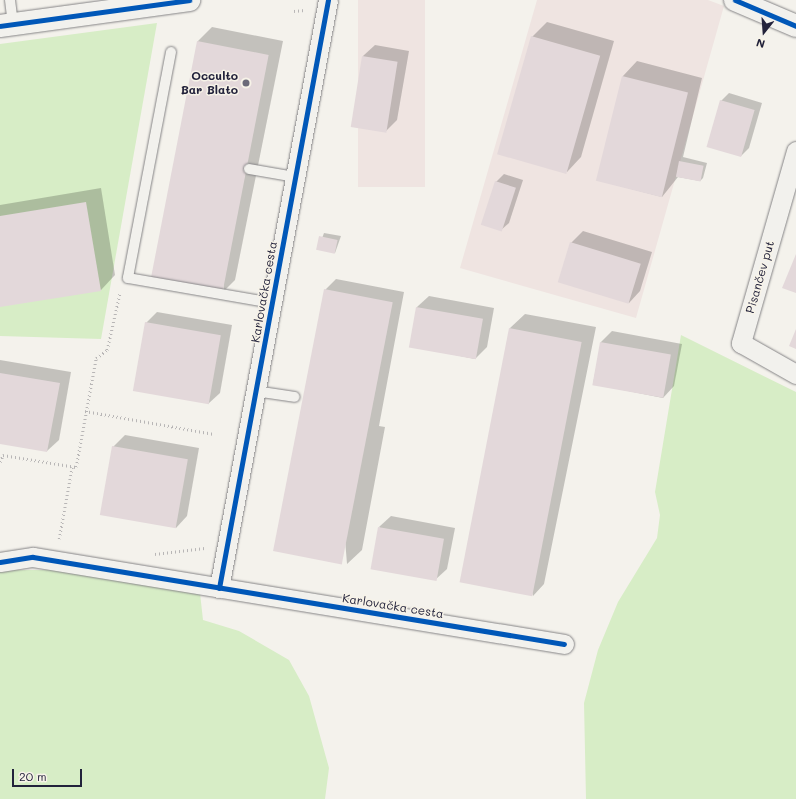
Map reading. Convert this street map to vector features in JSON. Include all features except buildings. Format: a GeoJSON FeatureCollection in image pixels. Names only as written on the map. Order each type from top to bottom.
{"type":"FeatureCollection","features":[{"type":"Feature","properties":{"kind":"street"},"geometry":{"type":"LineString","coordinates":[[6,26],[188,0]]}},
{"type":"Feature","properties":{"kind":"street","name":"Karlovačka cesta"},"geometry":{"type":"LineString","coordinates":[[219,588],[328,0]]}},
{"type":"Feature","properties":{"kind":"street"},"geometry":{"type":"LineString","coordinates":[[735,0],[796,26]]}},
{"type":"Feature","properties":{"kind":"street","name":"Pisančev put"},"geometry":{"type":"LineString","coordinates":[[796,151],[741,343],[796,374]]}},
{"type":"Feature","properties":{"kind":"street","name":"Karlovačka cesta"},"geometry":{"type":"LineString","coordinates":[[0,562],[33,557],[56,560],[564,644]]}},
{"type":"Feature","properties":{"kind":"lane"},"geometry":{"type":"LineString","coordinates":[[6,26],[10,0]]}},
{"type":"Feature","properties":{"kind":"lane"},"geometry":{"type":"LineString","coordinates":[[171,52],[128,278],[272,303]]}},
{"type":"Feature","properties":{"kind":"lane"},"geometry":{"type":"LineString","coordinates":[[249,168],[295,177]]}},
{"type":"Feature","properties":{"kind":"lane"},"geometry":{"type":"LineString","coordinates":[[256,391],[295,397]]}},
{"type":"Feature","properties":{"kind":"path"},"geometry":{"type":"LineString","coordinates":[[0,462],[3,455],[76,467],[96,358],[107,350],[118,296],[128,278]]}},
{"type":"Feature","properties":{"kind":"path"},"geometry":{"type":"LineString","coordinates":[[86,411],[214,434]]}},
{"type":"Feature","properties":{"kind":"path"},"geometry":{"type":"LineString","coordinates":[[56,560],[72,467]]}},
{"type":"Feature","properties":{"kind":"shaded area"},"geometry":{"type":"Polygon","coordinates":[[[358,0],[425,0],[425,187],[358,187],[358,0]]]}},
{"type":"Feature","properties":{"kind":"shaded area"},"geometry":{"type":"Polygon","coordinates":[[[537,0],[708,0],[724,6],[636,318],[460,268],[537,0]]]}},
{"type":"Feature","properties":{"kind":"green space"},"geometry":{"type":"Polygon","coordinates":[[[157,23],[101,339],[0,336],[0,44],[157,23]]]}},
{"type":"Feature","properties":{"kind":"green space"},"geometry":{"type":"Polygon","coordinates":[[[681,335],[796,392],[796,799],[586,799],[584,703],[598,650],[618,602],[657,538],[660,515],[655,492],[681,335]]]}},
{"type":"Feature","properties":{"kind":"green space"},"geometry":{"type":"Polygon","coordinates":[[[0,570],[52,570],[200,593],[203,620],[239,631],[289,660],[309,696],[329,768],[325,799],[0,799],[0,570]]]}},
{"type":"Feature","properties":{"kind":"cycle path"},"geometry":{"type":"LineString","coordinates":[[0,26],[189,0]]}},
{"type":"Feature","properties":{"kind":"cycle path"},"geometry":{"type":"LineString","coordinates":[[219,588],[328,0]]}},
{"type":"Feature","properties":{"kind":"cycle path"},"geometry":{"type":"LineString","coordinates":[[735,0],[796,26]]}},
{"type":"Feature","properties":{"kind":"cycle path"},"geometry":{"type":"LineString","coordinates":[[0,562],[33,557],[564,644]]}},
{"type":"Feature","properties":{"kind":"place","name":"Occulto Bar Blato"},"geometry":{"type":"Point","coordinates":[246,83]}}]}
